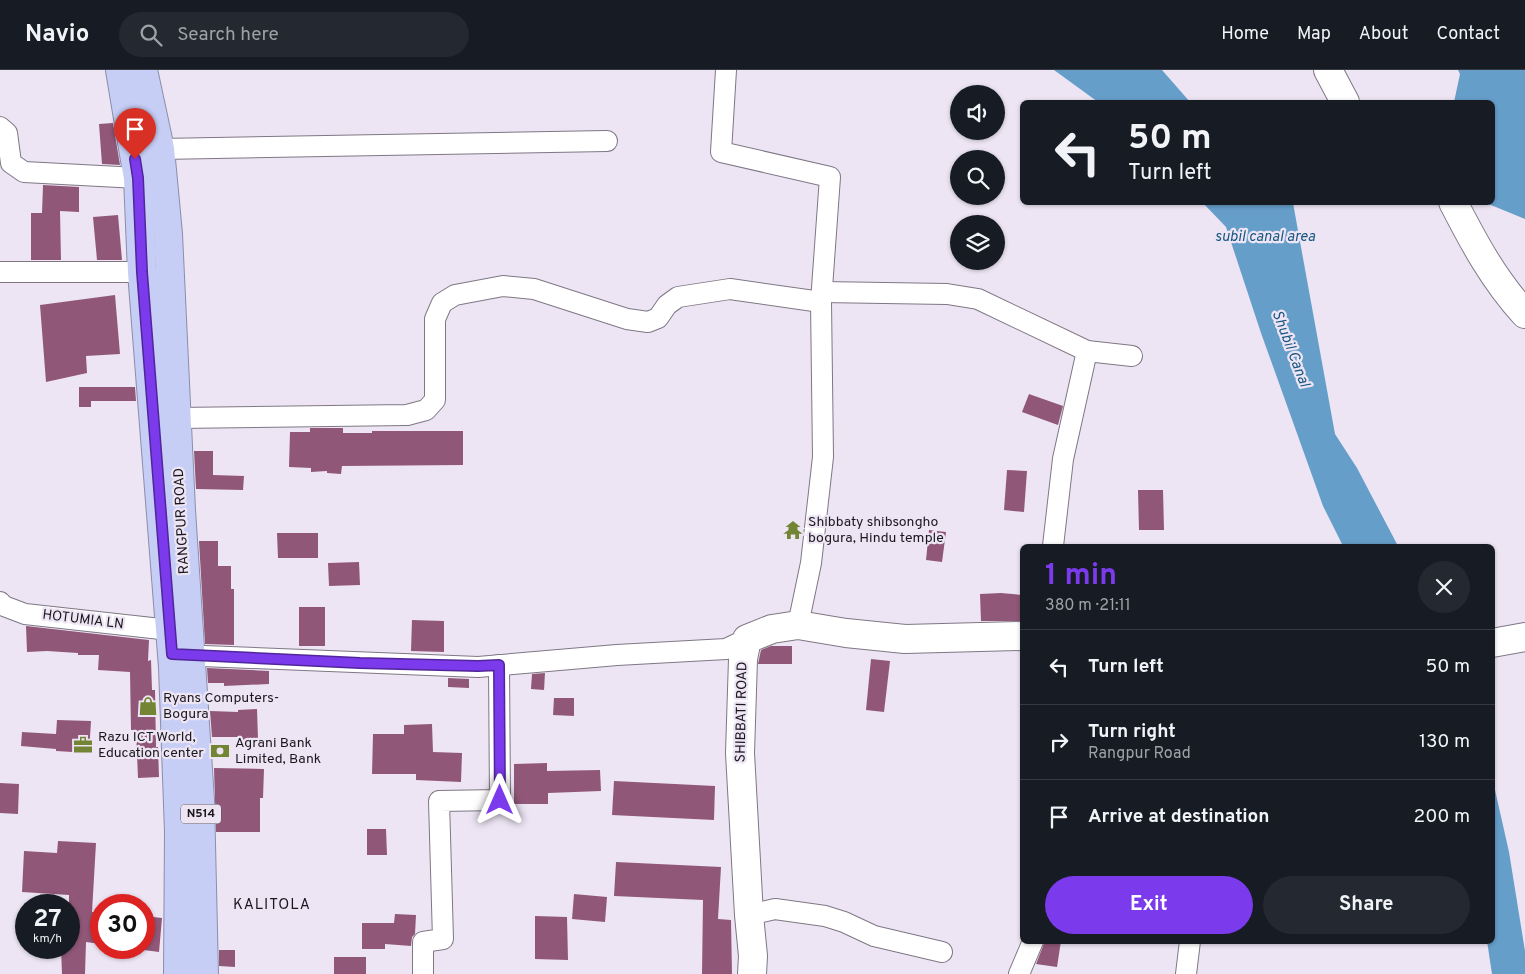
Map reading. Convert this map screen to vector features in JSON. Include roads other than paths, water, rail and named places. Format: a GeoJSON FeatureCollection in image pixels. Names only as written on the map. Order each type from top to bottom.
{"type":"FeatureCollection","features":[{"type":"Feature","properties":{"kind":"highway","name":"RANGPUR ROAD"},"geometry":{"type":"LineString","coordinates":[[120,70],[138,178],[142,272],[177,647],[200,800],[204,974]]}},
{"type":"Feature","properties":{"kind":"highway","name":"RANGPUR ROAD"},"geometry":{"type":"LineString","coordinates":[[143,70],[160,149],[168,234],[177,418],[178,974]]}},
{"type":"Feature","properties":{"kind":"street"},"geometry":{"type":"LineString","coordinates":[[726,70],[721,152],[830,177],[821,297],[823,457],[811,563],[798,625]]}},
{"type":"Feature","properties":{"kind":"street"},"geometry":{"type":"LineString","coordinates":[[1328,70],[1344,100]]}},
{"type":"Feature","properties":{"kind":"street"},"geometry":{"type":"LineString","coordinates":[[0,127],[7,133],[10,163],[24,172],[138,178]]}},
{"type":"Feature","properties":{"kind":"street"},"geometry":{"type":"LineString","coordinates":[[160,149],[607,141]]}},
{"type":"Feature","properties":{"kind":"street"},"geometry":{"type":"LineString","coordinates":[[1454,205],[1477,250],[1506,293],[1525,314]]}},
{"type":"Feature","properties":{"kind":"street"},"geometry":{"type":"LineString","coordinates":[[0,272],[142,272]]}},
{"type":"Feature","properties":{"kind":"street"},"geometry":{"type":"LineString","coordinates":[[177,418],[407,415],[426,410],[435,400],[435,319],[442,303],[455,296],[503,286],[534,289],[627,319],[648,322],[658,318],[667,305],[678,297],[730,289],[821,297],[947,294],[978,299],[1087,351],[1132,356]]}},
{"type":"Feature","properties":{"kind":"street"},"geometry":{"type":"LineString","coordinates":[[1053,544],[1063,460],[1087,351]]}},
{"type":"Feature","properties":{"kind":"street","name":"HOTUMIA LN"},"geometry":{"type":"LineString","coordinates":[[0,602],[4,606],[25,614],[177,647],[360,663],[499,665],[617,655],[726,649],[747,639]]}},
{"type":"Feature","properties":{"kind":"street"},"geometry":{"type":"LineString","coordinates":[[747,639],[772,629],[798,625],[846,633],[905,638],[1020,636]]}},
{"type":"Feature","properties":{"kind":"street"},"geometry":{"type":"LineString","coordinates":[[1495,642],[1525,637]]}},
{"type":"Feature","properties":{"kind":"street","name":"SHIBBATI ROAD"},"geometry":{"type":"LineString","coordinates":[[747,639],[743,658],[740,753],[753,956],[752,974]]}},
{"type":"Feature","properties":{"kind":"street"},"geometry":{"type":"LineString","coordinates":[[423,974],[423,942],[443,939],[439,801],[500,800],[499,665]]}},
{"type":"Feature","properties":{"kind":"street"},"geometry":{"type":"LineString","coordinates":[[749,915],[775,909],[825,916],[844,922],[874,936],[942,952]]}},
{"type":"Feature","properties":{"kind":"street"},"geometry":{"type":"LineString","coordinates":[[1019,974],[1032,944]]}},
{"type":"Feature","properties":{"kind":"street"},"geometry":{"type":"LineString","coordinates":[[1186,974],[1190,944]]}},
{"type":"Feature","properties":{"kind":"water"},"geometry":{"type":"Polygon","coordinates":[[[1054,70],[1162,70],[1188,100],[1095,100],[1054,70]]]}},
{"type":"Feature","properties":{"kind":"water"},"geometry":{"type":"Polygon","coordinates":[[[1458,70],[1525,70],[1525,219],[1491,205],[1495,205],[1495,100],[1454,100],[1460,74],[1458,70]]]}},
{"type":"Feature","properties":{"kind":"water","name":"subil canal area"},"geometry":{"type":"Polygon","coordinates":[[[1205,205],[1293,205],[1335,434],[1357,468],[1397,544],[1342,544],[1323,506],[1261,333],[1226,227],[1205,205]]]}},
{"type":"Feature","properties":{"kind":"water"},"geometry":{"type":"Polygon","coordinates":[[[1495,790],[1509,852],[1525,951],[1525,974],[1492,974],[1487,944],[1495,944],[1495,790]]]}},
{"type":"Feature","properties":{"kind":"place","name":"Shibbaty shibsongho bogura, Hindu temple"},"geometry":{"type":"Point","coordinates":[793,530]}},
{"type":"Feature","properties":{"kind":"place","name":"Ryans Computers- Bogura"},"geometry":{"type":"Point","coordinates":[148,706]}},
{"type":"Feature","properties":{"kind":"place","name":"Razu ICT World, Education center"},"geometry":{"type":"Point","coordinates":[83,745]}},
{"type":"Feature","properties":{"kind":"place","name":"Agrani Bank Limited, Bank"},"geometry":{"type":"Point","coordinates":[220,751]}},
{"type":"Feature","properties":{"kind":"district","name":"KALITOLA"},"geometry":{"type":"Point","coordinates":[272,905]}},
{"type":"Feature","properties":{"kind":"water label","name":"Shubil Canal"},"geometry":{"type":"Point","coordinates":[1290,349]}}]}
